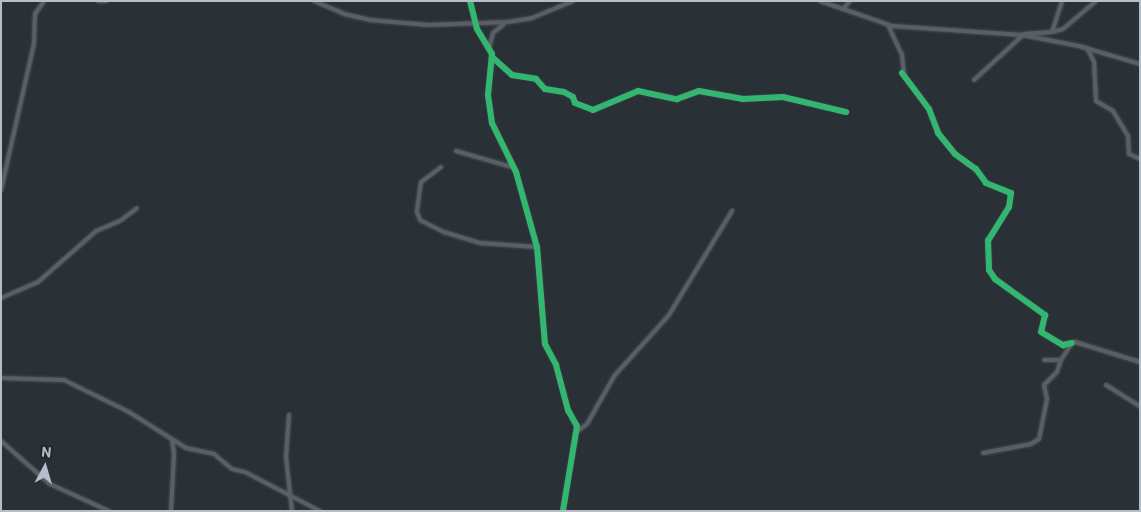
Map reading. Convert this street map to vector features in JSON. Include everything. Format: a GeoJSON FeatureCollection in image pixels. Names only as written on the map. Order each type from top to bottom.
{"type":"FeatureCollection","features":[{"type":"Feature","properties":{"kind":"street"},"geometry":{"type":"LineString","coordinates":[[1,190],[34,43],[35,14],[44,1]]}},
{"type":"Feature","properties":{"kind":"street"},"geometry":{"type":"LineString","coordinates":[[98,1],[106,1]]}},
{"type":"Feature","properties":{"kind":"street"},"geometry":{"type":"LineString","coordinates":[[314,1],[344,14],[381,22],[476,24],[532,18],[573,1]]}},
{"type":"Feature","properties":{"kind":"street"},"geometry":{"type":"LineString","coordinates":[[470,1],[476,24],[492,57],[488,95],[492,123],[515,168],[537,247],[545,344],[556,365],[568,410],[578,431],[563,511]]}},
{"type":"Feature","properties":{"kind":"street"},"geometry":{"type":"LineString","coordinates":[[820,1],[888,25],[1022,35],[1087,48],[1140,64]]}},
{"type":"Feature","properties":{"kind":"street"},"geometry":{"type":"LineString","coordinates":[[842,9],[850,1]]}},
{"type":"Feature","properties":{"kind":"street"},"geometry":{"type":"LineString","coordinates":[[1052,32],[1062,1]]}},
{"type":"Feature","properties":{"kind":"street"},"geometry":{"type":"LineString","coordinates":[[974,80],[1022,35],[1063,29],[1096,1]]}},
{"type":"Feature","properties":{"kind":"street"},"geometry":{"type":"LineString","coordinates":[[489,48],[495,30],[508,22]]}},
{"type":"Feature","properties":{"kind":"street"},"geometry":{"type":"LineString","coordinates":[[888,25],[902,55],[903,73],[929,109],[938,134],[955,154],[976,169],[986,183],[1010,192],[1009,207],[988,240],[989,270],[995,279],[1045,315],[1041,332],[1063,344],[1072,342],[1105,349],[1140,362]]}},
{"type":"Feature","properties":{"kind":"street"},"geometry":{"type":"LineString","coordinates":[[1087,48],[1094,62],[1096,101],[1113,111],[1128,136],[1130,154],[1140,159]]}},
{"type":"Feature","properties":{"kind":"street"},"geometry":{"type":"LineString","coordinates":[[492,57],[512,75],[536,78],[545,89],[564,92],[573,97],[575,103],[594,111],[602,105],[638,91],[677,99],[699,91],[743,99],[783,97],[846,112]]}},
{"type":"Feature","properties":{"kind":"street"},"geometry":{"type":"LineString","coordinates":[[456,151],[515,168]]}},
{"type":"Feature","properties":{"kind":"street"},"geometry":{"type":"LineString","coordinates":[[441,166],[421,182],[417,212],[420,220],[444,232],[481,243],[537,247]]}},
{"type":"Feature","properties":{"kind":"street"},"geometry":{"type":"LineString","coordinates":[[1,298],[38,282],[96,231],[120,221],[137,208]]}},
{"type":"Feature","properties":{"kind":"street"},"geometry":{"type":"LineString","coordinates":[[578,431],[587,424],[627,360],[666,320],[732,211]]}},
{"type":"Feature","properties":{"kind":"street"},"geometry":{"type":"LineString","coordinates":[[983,453],[1031,444],[1039,439],[1047,399],[1044,385],[1053,378],[1072,342]]}},
{"type":"Feature","properties":{"kind":"street"},"geometry":{"type":"LineString","coordinates":[[1044,360],[1061,360]]}},
{"type":"Feature","properties":{"kind":"street"},"geometry":{"type":"LineString","coordinates":[[1,378],[64,380],[129,412],[186,448],[214,454],[232,469],[245,472],[320,511]]}},
{"type":"Feature","properties":{"kind":"street"},"geometry":{"type":"LineString","coordinates":[[1106,384],[1140,406]]}},
{"type":"Feature","properties":{"kind":"street"},"geometry":{"type":"LineString","coordinates":[[289,415],[286,457],[288,493],[292,511]]}},
{"type":"Feature","properties":{"kind":"street"},"geometry":{"type":"LineString","coordinates":[[172,440],[174,454],[172,511]]}},
{"type":"Feature","properties":{"kind":"street"},"geometry":{"type":"LineString","coordinates":[[1,441],[50,484],[109,511]]}},
{"type":"Feature","properties":{"kind":"cycle path"},"geometry":{"type":"LineString","coordinates":[[470,1],[477,29],[492,54],[488,95],[492,123],[516,172],[537,247],[545,344],[556,365],[568,410],[577,426],[563,511]]}},
{"type":"Feature","properties":{"kind":"cycle path"},"geometry":{"type":"LineString","coordinates":[[492,57],[512,75],[536,79],[545,89],[564,92],[573,97],[575,103],[593,110],[638,91],[677,99],[699,91],[743,99],[783,97],[846,112]]}},
{"type":"Feature","properties":{"kind":"cycle path"},"geometry":{"type":"LineString","coordinates":[[902,73],[929,109],[938,133],[955,154],[976,169],[986,183],[1011,193],[1009,207],[988,240],[989,270],[995,279],[1045,315],[1041,332],[1063,345],[1072,343]]}}]}
